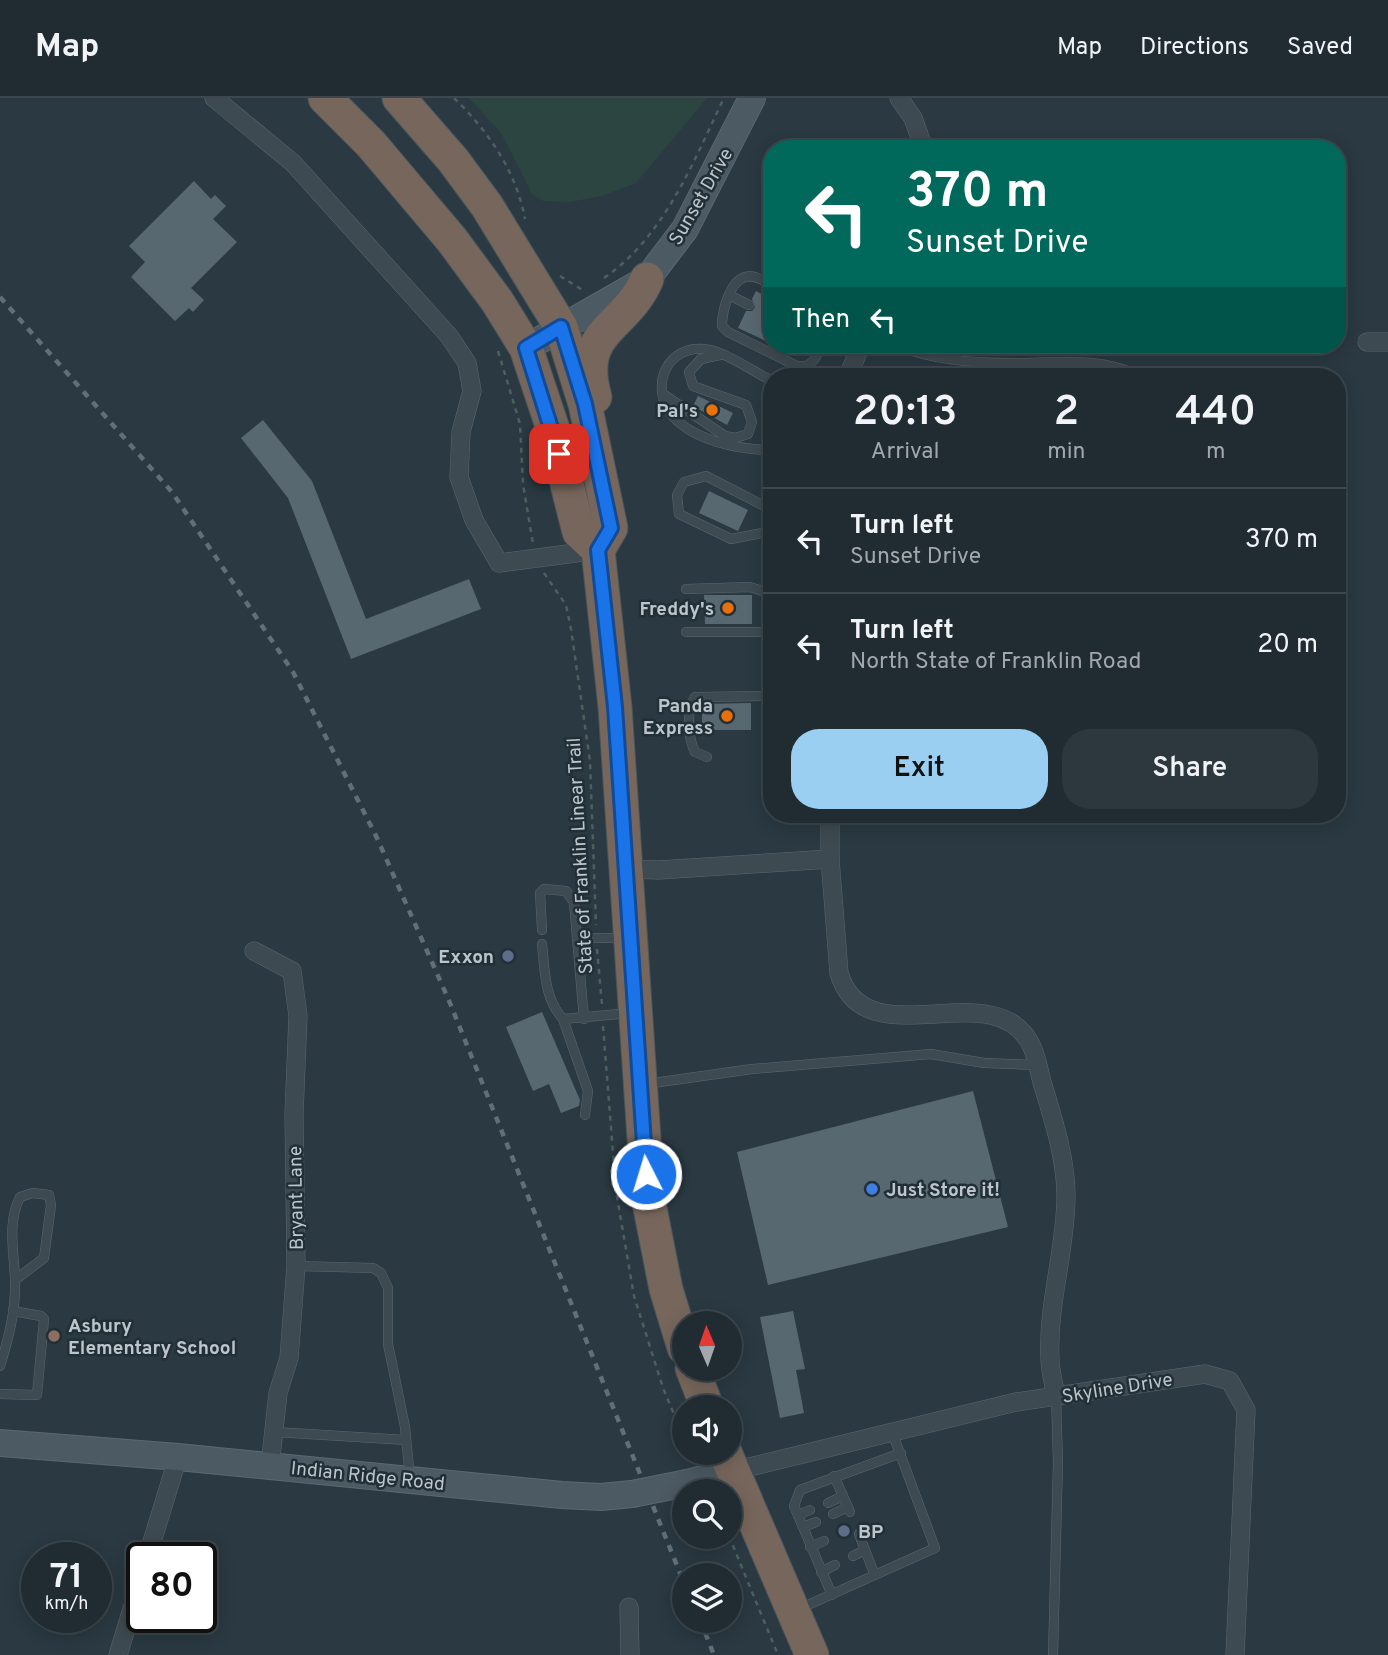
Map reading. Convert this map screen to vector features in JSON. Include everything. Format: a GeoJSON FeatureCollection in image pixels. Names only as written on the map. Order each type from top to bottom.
{"type":"FeatureCollection","features":[{"type":"Feature","properties":{"kind":"highway"},"geometry":{"type":"LineString","coordinates":[[325,98],[371,144],[452,240],[497,302],[510,345],[553,429],[579,531],[598,550]]}},
{"type":"Feature","properties":{"kind":"highway"},"geometry":{"type":"LineString","coordinates":[[399,98],[453,160],[486,206],[558,295],[585,404],[611,528],[598,550],[615,707],[648,1198],[654,1236],[673,1311]]}},
{"type":"Feature","properties":{"kind":"highway"},"geometry":{"type":"LineString","coordinates":[[602,482],[602,421],[589,373],[592,356],[600,338],[641,293],[647,279]]}},
{"type":"Feature","properties":{"kind":"highway"},"geometry":{"type":"LineString","coordinates":[[730,1465],[812,1655]]}},
{"type":"Feature","properties":{"kind":"street"},"geometry":{"type":"LineString","coordinates":[[214,98],[293,163],[449,336],[467,363],[472,391],[461,432],[458,477],[474,520],[499,563],[598,550]]}},
{"type":"Feature","properties":{"kind":"street","name":"Sunset Drive"},"geometry":{"type":"LineString","coordinates":[[510,345],[558,295],[647,279],[685,229],[752,98]]}},
{"type":"Feature","properties":{"kind":"street"},"geometry":{"type":"LineString","coordinates":[[899,98],[913,118],[921,140]]}},
{"type":"Feature","properties":{"kind":"street"},"geometry":{"type":"LineString","coordinates":[[1367,342],[1388,342]]}},
{"type":"Feature","properties":{"kind":"street"},"geometry":{"type":"LineString","coordinates":[[830,823],[830,859],[839,973],[843,987],[851,999],[868,1010],[896,1014],[1002,1016],[1020,1027],[1032,1046],[1058,1137],[1066,1195],[1051,1330],[1050,1360],[1056,1396]]}},
{"type":"Feature","properties":{"kind":"street"},"geometry":{"type":"LineString","coordinates":[[626,869],[659,870],[830,859]]}},
{"type":"Feature","properties":{"kind":"street","name":"Bryant Lane"},"geometry":{"type":"LineString","coordinates":[[254,951],[292,971],[297,1005],[294,1114],[296,1266],[289,1358],[278,1393],[270,1465]]}},
{"type":"Feature","properties":{"kind":"street","name":"Skyline Drive"},"geometry":{"type":"LineString","coordinates":[[742,1460],[892,1432],[1016,1402],[1205,1374],[1230,1381],[1246,1410],[1235,1655]]}},
{"type":"Feature","properties":{"kind":"street","name":"Indian Ridge Road"},"geometry":{"type":"LineString","coordinates":[[0,1443],[270,1465],[601,1497],[687,1483],[723,1465]]}},
{"type":"Feature","properties":{"kind":"street"},"geometry":{"type":"LineString","coordinates":[[152,1542],[178,1457]]}},
{"type":"Feature","properties":{"kind":"street"},"geometry":{"type":"LineString","coordinates":[[629,1607],[629,1655]]}},
{"type":"Feature","properties":{"kind":"street"},"geometry":{"type":"LineString","coordinates":[[118,1655],[126,1629]]}},
{"type":"Feature","properties":{"kind":"lane"},"geometry":{"type":"LineString","coordinates":[[763,281],[746,277],[737,283],[722,313],[722,326],[728,332],[763,349]]}},
{"type":"Feature","properties":{"kind":"lane"},"geometry":{"type":"LineString","coordinates":[[731,296],[749,305]]}},
{"type":"Feature","properties":{"kind":"lane"},"geometry":{"type":"LineString","coordinates":[[763,376],[705,349],[685,350],[670,360],[662,374],[662,393],[669,412],[687,429],[730,447],[763,449]]}},
{"type":"Feature","properties":{"kind":"lane"},"geometry":{"type":"LineString","coordinates":[[773,354],[797,366],[807,366],[818,354]]}},
{"type":"Feature","properties":{"kind":"lane"},"geometry":{"type":"LineString","coordinates":[[919,354],[966,362],[1096,362],[1122,368]]}},
{"type":"Feature","properties":{"kind":"lane"},"geometry":{"type":"LineString","coordinates":[[662,393],[726,436],[735,438],[748,434],[752,422],[746,405],[693,386],[689,372],[701,359],[721,355]]}},
{"type":"Feature","properties":{"kind":"lane"},"geometry":{"type":"LineString","coordinates":[[1056,362],[1056,368]]}},
{"type":"Feature","properties":{"kind":"lane"},"geometry":{"type":"LineString","coordinates":[[763,505],[706,476],[684,482],[677,495],[679,514],[731,539],[763,533]]}},
{"type":"Feature","properties":{"kind":"lane"},"geometry":{"type":"LineString","coordinates":[[686,589],[750,587],[763,591]]}},
{"type":"Feature","properties":{"kind":"lane"},"geometry":{"type":"LineString","coordinates":[[686,632],[763,632]]}},
{"type":"Feature","properties":{"kind":"lane"},"geometry":{"type":"LineString","coordinates":[[707,757],[695,752],[691,743],[690,713],[695,697],[763,696]]}},
{"type":"Feature","properties":{"kind":"lane"},"geometry":{"type":"LineString","coordinates":[[542,930],[540,893],[544,889],[566,891],[574,902],[584,1019]]}},
{"type":"Feature","properties":{"kind":"lane"},"geometry":{"type":"LineString","coordinates":[[578,938],[631,938]]}},
{"type":"Feature","properties":{"kind":"lane"},"geometry":{"type":"LineString","coordinates":[[542,944],[552,1007],[563,1019],[588,1091],[585,1115]]}},
{"type":"Feature","properties":{"kind":"lane"},"geometry":{"type":"LineString","coordinates":[[563,1019],[636,1012]]}},
{"type":"Feature","properties":{"kind":"lane"},"geometry":{"type":"LineString","coordinates":[[640,1085],[752,1069],[931,1054],[984,1063],[1037,1065]]}},
{"type":"Feature","properties":{"kind":"lane"},"geometry":{"type":"LineString","coordinates":[[0,1366],[12,1328],[15,1280],[11,1238],[15,1209],[20,1197],[33,1193],[48,1195],[51,1206],[44,1258],[15,1280]]}},
{"type":"Feature","properties":{"kind":"lane"},"geometry":{"type":"LineString","coordinates":[[296,1266],[373,1268],[381,1273],[388,1288],[388,1343],[411,1480]]}},
{"type":"Feature","properties":{"kind":"lane"},"geometry":{"type":"LineString","coordinates":[[0,1394],[37,1395],[44,1319],[41,1315],[13,1311]]}},
{"type":"Feature","properties":{"kind":"lane"},"geometry":{"type":"LineString","coordinates":[[1053,1655],[1058,1462],[1056,1396]]}},
{"type":"Feature","properties":{"kind":"lane"},"geometry":{"type":"LineString","coordinates":[[275,1432],[406,1440]]}},
{"type":"Feature","properties":{"kind":"lane"},"geometry":{"type":"LineString","coordinates":[[794,1611],[935,1548],[892,1432]]}},
{"type":"Feature","properties":{"kind":"lane"},"geometry":{"type":"LineString","coordinates":[[832,1595],[794,1506],[800,1490],[901,1453]]}},
{"type":"Feature","properties":{"kind":"lane"},"geometry":{"type":"LineString","coordinates":[[834,1476],[849,1510],[834,1514]]}},
{"type":"Feature","properties":{"kind":"lane"},"geometry":{"type":"LineString","coordinates":[[828,1503],[843,1496]]}},
{"type":"Feature","properties":{"kind":"lane"},"geometry":{"type":"LineString","coordinates":[[798,1515],[810,1510]]}},
{"type":"Feature","properties":{"kind":"lane"},"geometry":{"type":"LineString","coordinates":[[803,1527],[816,1522]]}},
{"type":"Feature","properties":{"kind":"lane"},"geometry":{"type":"LineString","coordinates":[[859,1534],[874,1573]]}},
{"type":"Feature","properties":{"kind":"lane"},"geometry":{"type":"LineString","coordinates":[[810,1547],[824,1541]]}},
{"type":"Feature","properties":{"kind":"lane"},"geometry":{"type":"LineString","coordinates":[[853,1556],[865,1550]]}},
{"type":"Feature","properties":{"kind":"lane"},"geometry":{"type":"LineString","coordinates":[[821,1572],[835,1565]]}},
{"type":"Feature","properties":{"kind":"path"},"geometry":{"type":"LineString","coordinates":[[454,98],[502,155],[520,194],[525,219]]}},
{"type":"Feature","properties":{"kind":"path"},"geometry":{"type":"LineString","coordinates":[[600,281],[658,225],[687,175],[724,98]]}},
{"type":"Feature","properties":{"kind":"path"},"geometry":{"type":"LineString","coordinates":[[558,295],[583,291],[592,286]]}},
{"type":"Feature","properties":{"kind":"path","name":"State of Franklin Linear Trail"},"geometry":{"type":"LineString","coordinates":[[510,345],[520,424],[523,484],[537,558],[566,605],[590,761],[597,939],[616,1191],[634,1296],[672,1409]]}},
{"type":"Feature","properties":{"kind":"path"},"geometry":{"type":"LineString","coordinates":[[734,1549],[778,1655]]}},
{"type":"Feature","properties":{"kind":"green space"},"geometry":{"type":"Polygon","coordinates":[[[469,98],[707,98],[636,183],[602,196],[570,202],[543,201],[532,194],[501,133],[469,98]]]}},
{"type":"Feature","properties":{"kind":"building"},"geometry":{"type":"Polygon","coordinates":[[[194,181],[211,199],[215,195],[226,206],[213,219],[237,242],[191,288],[204,300],[193,312],[189,308],[175,321],[131,277],[145,262],[129,246],[194,181]]]}},
{"type":"Feature","properties":{"kind":"building"},"geometry":{"type":"Polygon","coordinates":[[[756,291],[763,294],[763,340],[738,328],[746,311],[752,311],[755,307],[752,299],[756,291]]]}},
{"type":"Feature","properties":{"kind":"building","name":"Pal's"},"geometry":{"type":"Polygon","coordinates":[[[698,396],[733,413],[727,425],[693,406],[698,396]]]}},
{"type":"Feature","properties":{"kind":"building"},"geometry":{"type":"Polygon","coordinates":[[[263,420],[312,481],[366,619],[469,579],[481,609],[351,659],[288,498],[241,438],[263,420]]]}},
{"type":"Feature","properties":{"kind":"building"},"geometry":{"type":"Polygon","coordinates":[[[709,491],[748,510],[738,531],[699,513],[709,491]]]}},
{"type":"Feature","properties":{"kind":"building","name":"Freddy's"},"geometry":{"type":"Polygon","coordinates":[[[704,595],[752,595],[752,624],[705,624],[704,595]]]}},
{"type":"Feature","properties":{"kind":"building","name":"Panda Express"},"geometry":{"type":"Polygon","coordinates":[[[751,703],[751,730],[702,730],[702,704],[751,703]]]}},
{"type":"Feature","properties":{"kind":"building"},"geometry":{"type":"Polygon","coordinates":[[[542,1012],[580,1100],[579,1106],[561,1113],[549,1084],[533,1091],[506,1027],[542,1012]]]}},
{"type":"Feature","properties":{"kind":"building","name":"Just Store it!"},"geometry":{"type":"Polygon","coordinates":[[[973,1091],[1008,1227],[768,1285],[737,1152],[973,1091]]]}},
{"type":"Feature","properties":{"kind":"building"},"geometry":{"type":"Polygon","coordinates":[[[793,1311],[805,1369],[796,1370],[804,1413],[780,1418],[760,1317],[793,1311]]]}},
{"type":"Feature","properties":{"kind":"railway"},"geometry":{"type":"LineString","coordinates":[[0,297],[172,492],[293,672],[377,838],[450,1003],[676,1563]]}},
{"type":"Feature","properties":{"kind":"railway"},"geometry":{"type":"LineString","coordinates":[[705,1633],[714,1655]]}},
{"type":"Feature","properties":{"kind":"place","name":"Pal's"},"geometry":{"type":"Point","coordinates":[712,410]}},
{"type":"Feature","properties":{"kind":"place","name":"Freddy's"},"geometry":{"type":"Point","coordinates":[728,608]}},
{"type":"Feature","properties":{"kind":"place","name":"Panda Express"},"geometry":{"type":"Point","coordinates":[727,716]}},
{"type":"Feature","properties":{"kind":"place","name":"Exxon"},"geometry":{"type":"Point","coordinates":[508,956]}},
{"type":"Feature","properties":{"kind":"place","name":"Just Store it!"},"geometry":{"type":"Point","coordinates":[872,1189]}},
{"type":"Feature","properties":{"kind":"place","name":"Asbury Elementary School"},"geometry":{"type":"Point","coordinates":[54,1336]}},
{"type":"Feature","properties":{"kind":"place","name":"BP"},"geometry":{"type":"Point","coordinates":[844,1531]}},
{"type":"Feature","properties":{"kind":"route"},"geometry":{"type":"LineString","coordinates":[[559,454],[526,348],[561,327],[585,404],[611,528],[598,550],[615,707],[646,1174]]}}]}
